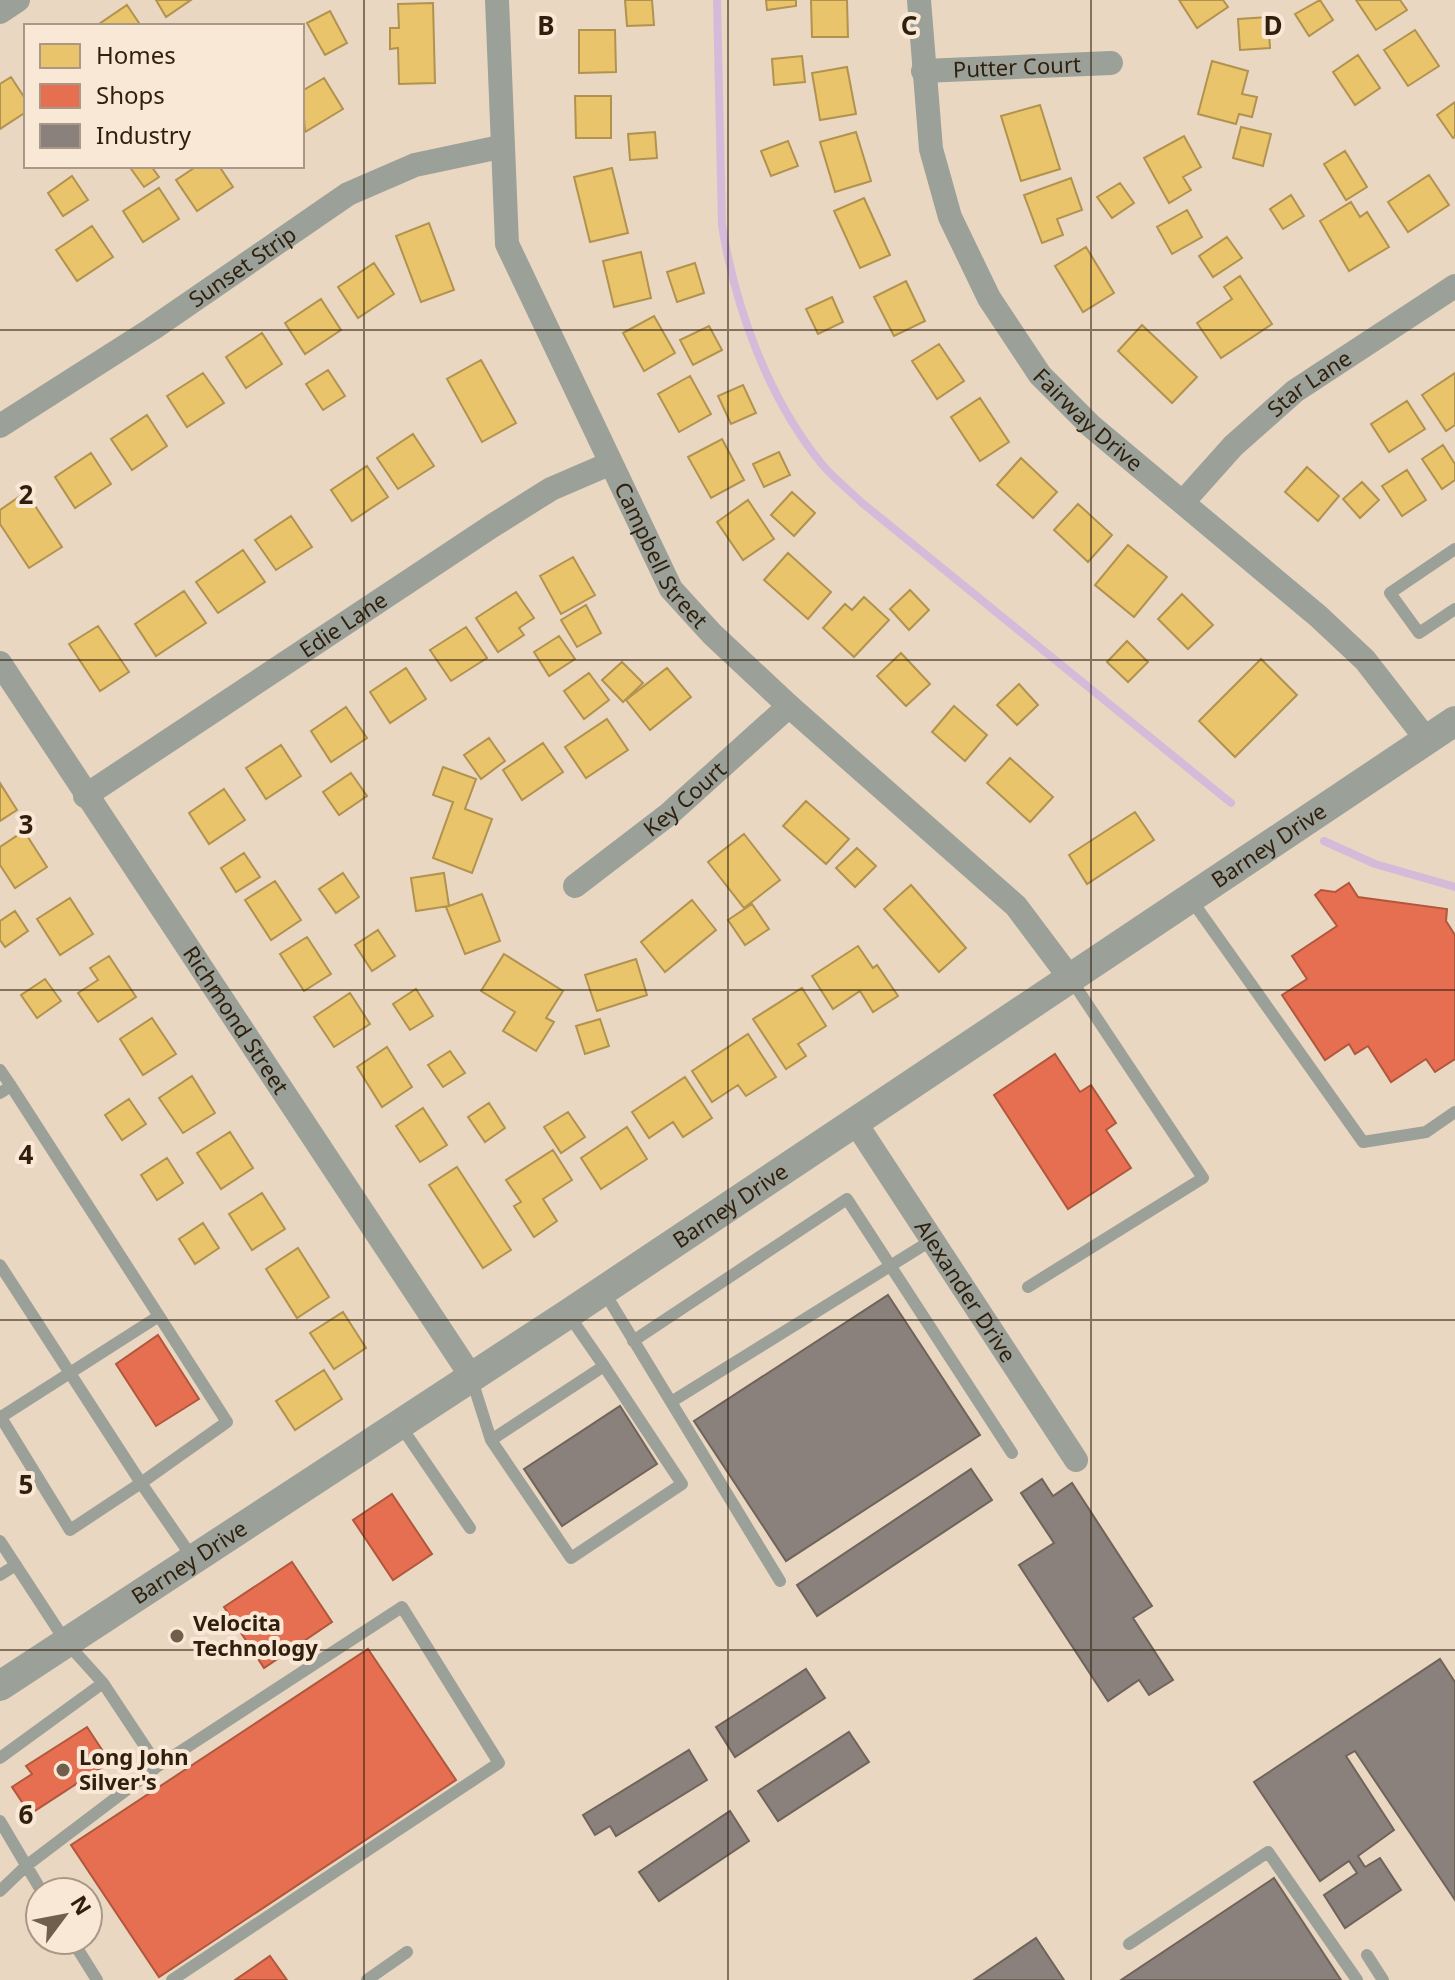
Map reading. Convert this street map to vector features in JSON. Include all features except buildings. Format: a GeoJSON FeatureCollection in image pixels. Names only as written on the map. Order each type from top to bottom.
{"type":"FeatureCollection","features":[{"type":"Feature","properties":{"kind":"street"},"geometry":{"type":"LineString","coordinates":[[0,12],[18,0]]}},
{"type":"Feature","properties":{"kind":"street","name":"Campbell Street"},"geometry":{"type":"LineString","coordinates":[[497,0],[500,147],[507,244],[671,589],[712,634],[789,706],[1016,906],[1070,978]]}},
{"type":"Feature","properties":{"kind":"street","name":"Fairway Drive"},"geometry":{"type":"LineString","coordinates":[[919,0],[931,149],[950,217],[989,298],[1040,375],[1091,426],[1365,660],[1427,740]]}},
{"type":"Feature","properties":{"kind":"street","name":"Putter Court"},"geometry":{"type":"LineString","coordinates":[[923,71],[1111,63]]}},
{"type":"Feature","properties":{"kind":"street","name":"Sunset Strip"},"geometry":{"type":"LineString","coordinates":[[0,426],[152,329],[348,194],[415,165],[500,147]]}},
{"type":"Feature","properties":{"kind":"street","name":"Star Lane"},"geometry":{"type":"LineString","coordinates":[[1183,502],[1233,446],[1295,391],[1455,286]]}},
{"type":"Feature","properties":{"kind":"street","name":"Edie Lane"},"geometry":{"type":"LineString","coordinates":[[85,796],[492,526],[551,489],[609,464]]}},
{"type":"Feature","properties":{"kind":"street","name":"Richmond Street"},"geometry":{"type":"LineString","coordinates":[[0,663],[471,1376]]}},
{"type":"Feature","properties":{"kind":"street","name":"Key Court"},"geometry":{"type":"LineString","coordinates":[[575,886],[669,814],[789,706]]}},
{"type":"Feature","properties":{"kind":"street","name":"Barney Drive"},"geometry":{"type":"LineString","coordinates":[[0,1686],[568,1314],[1455,721]]}},
{"type":"Feature","properties":{"kind":"street","name":"Alexander Drive"},"geometry":{"type":"LineString","coordinates":[[855,1122],[1076,1460]]}},
{"type":"Feature","properties":{"kind":"lane"},"geometry":{"type":"LineString","coordinates":[[1455,549],[1390,593],[1419,633],[1455,609]]}},
{"type":"Feature","properties":{"kind":"lane"},"geometry":{"type":"LineString","coordinates":[[1190,898],[1363,1142],[1426,1132],[1455,1112]]}},
{"type":"Feature","properties":{"kind":"lane"},"geometry":{"type":"LineString","coordinates":[[1028,1287],[1203,1178],[1070,978]]}},
{"type":"Feature","properties":{"kind":"lane"},"geometry":{"type":"LineString","coordinates":[[0,1070],[6,1089],[159,1316],[227,1422],[70,1530],[0,1417],[159,1316]]}},
{"type":"Feature","properties":{"kind":"lane"},"geometry":{"type":"LineString","coordinates":[[633,1341],[847,1199],[1012,1453]]}},
{"type":"Feature","properties":{"kind":"lane"},"geometry":{"type":"LineString","coordinates":[[671,1402],[932,1240]]}},
{"type":"Feature","properties":{"kind":"lane"},"geometry":{"type":"LineString","coordinates":[[0,1265],[194,1560]]}},
{"type":"Feature","properties":{"kind":"lane"},"geometry":{"type":"LineString","coordinates":[[603,1290],[780,1581]]}},
{"type":"Feature","properties":{"kind":"lane"},"geometry":{"type":"LineString","coordinates":[[471,1376],[491,1440],[571,1558],[682,1484],[568,1314]]}},
{"type":"Feature","properties":{"kind":"lane"},"geometry":{"type":"LineString","coordinates":[[491,1440],[604,1366]]}},
{"type":"Feature","properties":{"kind":"lane"},"geometry":{"type":"LineString","coordinates":[[400,1425],[470,1528]]}},
{"type":"Feature","properties":{"kind":"lane"},"geometry":{"type":"LineString","coordinates":[[0,1541],[66,1642],[103,1683],[158,1766]]}},
{"type":"Feature","properties":{"kind":"lane"},"geometry":{"type":"LineString","coordinates":[[0,1575],[16,1565]]}},
{"type":"Feature","properties":{"kind":"lane"},"geometry":{"type":"LineString","coordinates":[[0,1891],[26,1866],[158,1766],[402,1607],[499,1763],[172,1980]]}},
{"type":"Feature","properties":{"kind":"lane"},"geometry":{"type":"LineString","coordinates":[[0,1758],[103,1683]]}},
{"type":"Feature","properties":{"kind":"lane"},"geometry":{"type":"LineString","coordinates":[[0,1821],[32,1876]]}},
{"type":"Feature","properties":{"kind":"lane"},"geometry":{"type":"LineString","coordinates":[[1129,1944],[1268,1852],[1357,1980]]}},
{"type":"Feature","properties":{"kind":"lane"},"geometry":{"type":"LineString","coordinates":[[367,1980],[407,1952]]}},
{"type":"Feature","properties":{"kind":"lane"},"geometry":{"type":"LineString","coordinates":[[1367,1955],[1383,1980]]}},
{"type":"Feature","properties":{"kind":"lane"},"geometry":{"type":"LineString","coordinates":[[82,1956],[97,1980]]}},
{"type":"Feature","properties":{"kind":"waterway"},"geometry":{"type":"LineString","coordinates":[[717,0],[722,225],[728,256],[756,350],[785,410],[802,437],[825,468],[861,502],[1231,803]]}},
{"type":"Feature","properties":{"kind":"waterway"},"geometry":{"type":"LineString","coordinates":[[1324,841],[1375,864],[1455,887]]}},
{"type":"Feature","properties":{"kind":"place","name":"Velocita Technology"},"geometry":{"type":"Point","coordinates":[177,1636]}},
{"type":"Feature","properties":{"kind":"place","name":"Long John Silver's"},"geometry":{"type":"Point","coordinates":[63,1770]}}]}
